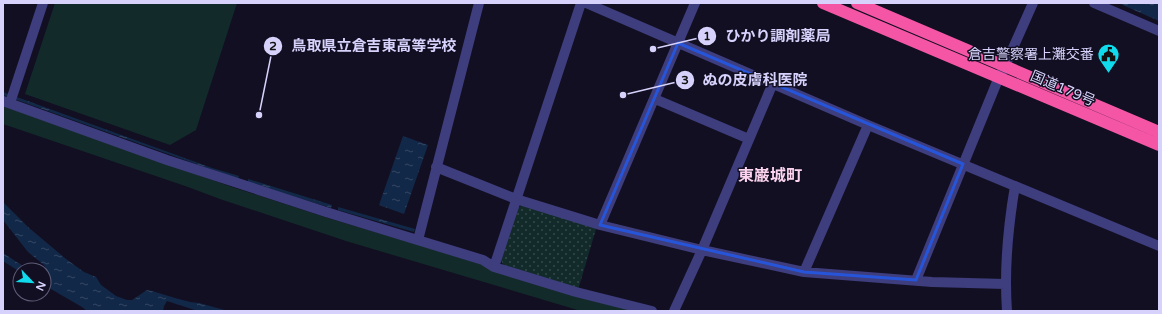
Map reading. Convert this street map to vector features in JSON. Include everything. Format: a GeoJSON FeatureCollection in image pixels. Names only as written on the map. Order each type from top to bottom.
{"type":"FeatureCollection","features":[{"type":"Feature","properties":{"kind":"highway","name":"国道179号"},"geometry":{"type":"LineString","coordinates":[[823,3],[1159,145]]}},
{"type":"Feature","properties":{"kind":"highway","name":"国道179号"},"geometry":{"type":"LineString","coordinates":[[857,3],[1159,132]]}},
{"type":"Feature","properties":{"kind":"street"},"geometry":{"type":"LineString","coordinates":[[418,240],[479,3]]}},
{"type":"Feature","properties":{"kind":"street"},"geometry":{"type":"LineString","coordinates":[[494,267],[581,3]]}},
{"type":"Feature","properties":{"kind":"street"},"geometry":{"type":"LineString","coordinates":[[586,3],[868,125],[1159,246]]}},
{"type":"Feature","properties":{"kind":"street"},"geometry":{"type":"LineString","coordinates":[[600,225],[695,3]]}},
{"type":"Feature","properties":{"kind":"street"},"geometry":{"type":"LineString","coordinates":[[916,280],[999,77],[1032,3]]}},
{"type":"Feature","properties":{"kind":"street"},"geometry":{"type":"LineString","coordinates":[[1094,3],[1159,30]]}},
{"type":"Feature","properties":{"kind":"street"},"geometry":{"type":"LineString","coordinates":[[40,4],[7,102],[167,160],[326,212],[483,260],[494,267],[576,292],[652,311]]}},
{"type":"Feature","properties":{"kind":"street"},"geometry":{"type":"LineString","coordinates":[[674,311],[702,250],[773,83]]}},
{"type":"Feature","properties":{"kind":"street"},"geometry":{"type":"LineString","coordinates":[[655,99],[749,139]]}},
{"type":"Feature","properties":{"kind":"street"},"geometry":{"type":"LineString","coordinates":[[804,272],[868,125]]}},
{"type":"Feature","properties":{"kind":"street"},"geometry":{"type":"LineString","coordinates":[[436,167],[516,199],[600,225],[702,250],[804,272],[932,282],[1005,284]]}},
{"type":"Feature","properties":{"kind":"street"},"geometry":{"type":"LineString","coordinates":[[1007,311],[1005,284],[1009,218],[1015,186]]}},
{"type":"Feature","properties":{"kind":"highlighted area"},"geometry":{"type":"Polygon","coordinates":[[[678,43],[963,164],[916,280],[804,272],[600,225],[678,43]]]}},
{"type":"Feature","properties":{"kind":"green space"},"geometry":{"type":"Polygon","coordinates":[[[55,3],[237,3],[196,130],[170,145],[25,94],[55,3]]]}},
{"type":"Feature","properties":{"kind":"green space"},"geometry":{"type":"Polygon","coordinates":[[[3,106],[232,187],[328,218],[641,311],[581,311],[346,241],[3,124],[3,106]]]}},
{"type":"Feature","properties":{"kind":"green space"},"geometry":{"type":"Polygon","coordinates":[[[524,204],[596,229],[578,290],[504,267],[501,260],[518,208],[524,204]]]}},
{"type":"Feature","properties":{"kind":"water"},"geometry":{"type":"Polygon","coordinates":[[[1118,3],[1159,3],[1159,21],[1118,3]]]}},
{"type":"Feature","properties":{"kind":"water"},"geometry":{"type":"Polygon","coordinates":[[[3,92],[212,168],[239,176],[238,179],[3,95],[3,92]]]}},
{"type":"Feature","properties":{"kind":"water"},"geometry":{"type":"Polygon","coordinates":[[[403,136],[428,145],[404,214],[379,205],[403,136]]]}},
{"type":"Feature","properties":{"kind":"water"},"geometry":{"type":"Polygon","coordinates":[[[248,179],[332,205],[331,208],[248,182],[248,179]]]}},
{"type":"Feature","properties":{"kind":"water"},"geometry":{"type":"Polygon","coordinates":[[[3,202],[28,227],[66,259],[84,272],[96,277],[101,285],[116,296],[127,300],[132,300],[147,290],[228,311],[198,311],[167,301],[163,311],[87,311],[52,290],[52,262],[40,262],[28,252],[3,220],[3,202]]]}},
{"type":"Feature","properties":{"kind":"water"},"geometry":{"type":"Polygon","coordinates":[[[338,207],[415,229],[414,232],[338,210],[338,207]]]}},
{"type":"Feature","properties":{"kind":"water"},"geometry":{"type":"Polygon","coordinates":[[[3,253],[17,262],[12,262],[12,267],[3,261],[3,253]]]}},
{"type":"Feature","properties":{"kind":"place","name":"ひかり調剤薬局"},"geometry":{"type":"Point","coordinates":[653,49]}},
{"type":"Feature","properties":{"kind":"place","name":"倉吉警察署上灘交番"},"geometry":{"type":"Point","coordinates":[1109,74]}},
{"type":"Feature","properties":{"kind":"place","name":"ぬの皮膚科医院"},"geometry":{"type":"Point","coordinates":[623,95]}},
{"type":"Feature","properties":{"kind":"place","name":"鳥取県立倉吉東高等学校"},"geometry":{"type":"Point","coordinates":[259,115]}},
{"type":"Feature","properties":{"kind":"district","name":"東巌城町"},"geometry":{"type":"Point","coordinates":[770,175]}}]}
